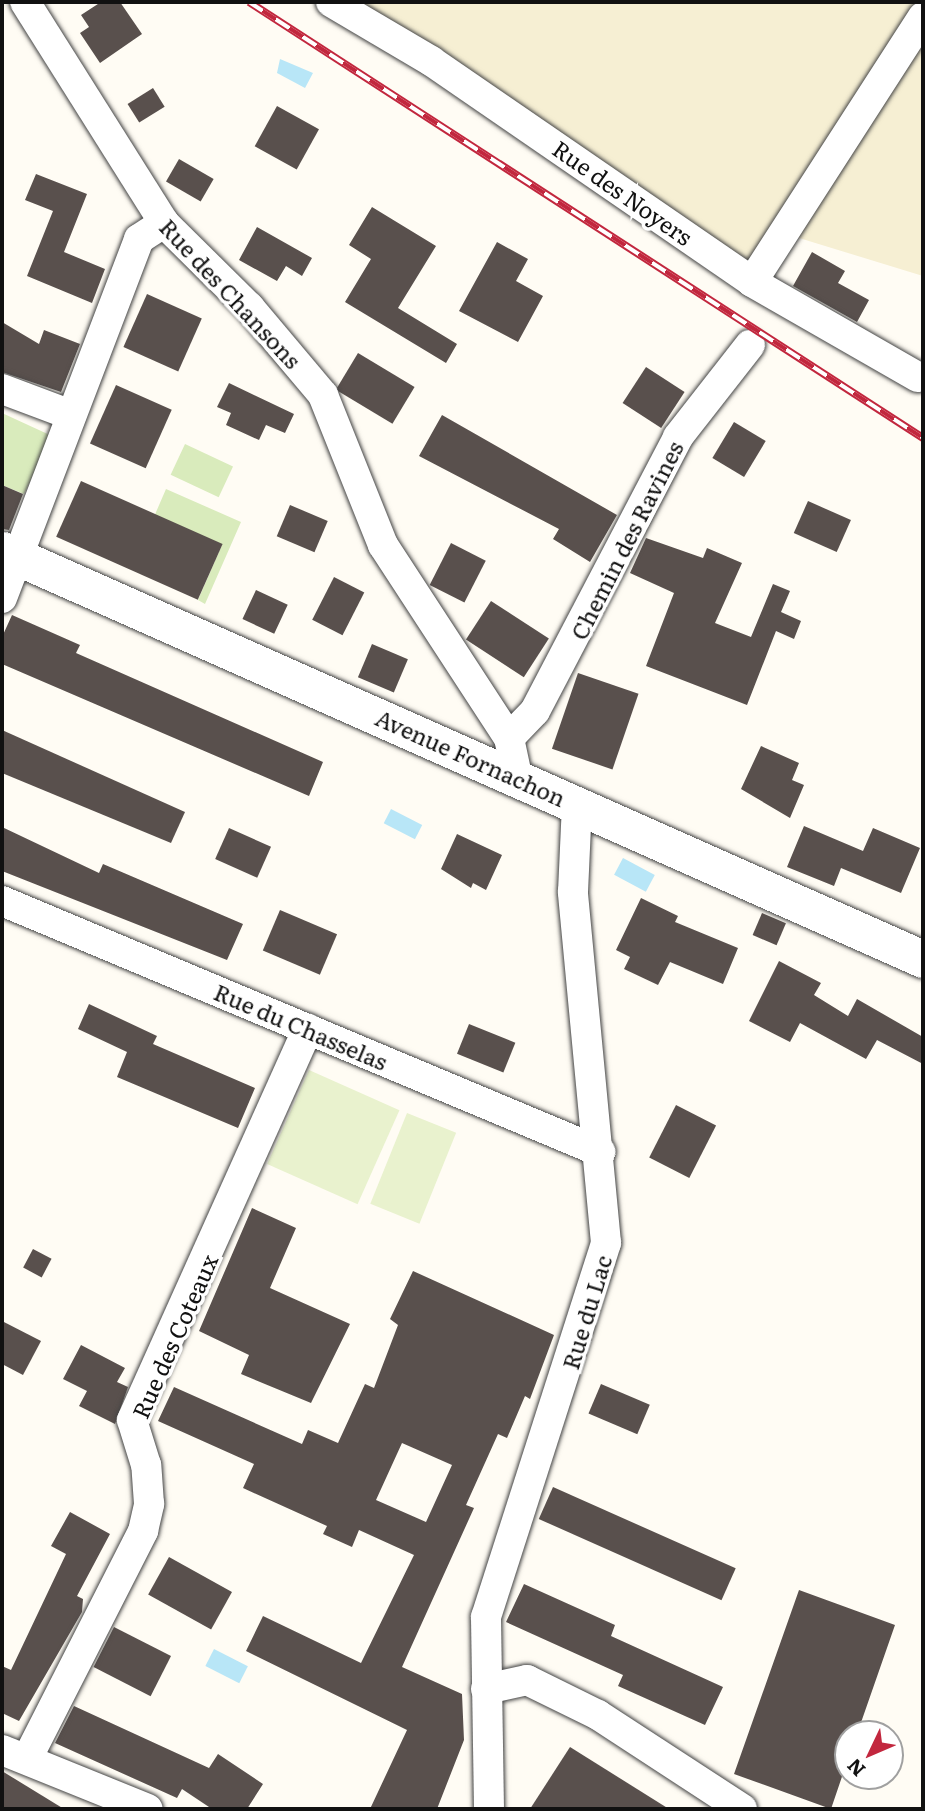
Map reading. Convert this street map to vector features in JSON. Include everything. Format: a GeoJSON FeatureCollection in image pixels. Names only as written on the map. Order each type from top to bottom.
{"type":"FeatureCollection","features":[{"type":"Feature","properties":{"kind":"street","name":"Rue des Chansons"},"geometry":{"type":"LineString","coordinates":[[25,2],[163,223],[249,307],[323,395],[383,545],[509,738],[517,776]]}},
{"type":"Feature","properties":{"kind":"street","name":"Rue des Noyers"},"geometry":{"type":"LineString","coordinates":[[331,2],[431,61],[752,282],[918,377]]}},
{"type":"Feature","properties":{"kind":"street"},"geometry":{"type":"LineString","coordinates":[[752,282],[923,17]]}},
{"type":"Feature","properties":{"kind":"street"},"geometry":{"type":"LineString","coordinates":[[2,598],[9,554],[71,415],[139,239],[163,223]]}},
{"type":"Feature","properties":{"kind":"street","name":"Chemin des Ravines"},"geometry":{"type":"LineString","coordinates":[[509,738],[542,699],[678,437],[750,345]]}},
{"type":"Feature","properties":{"kind":"street"},"geometry":{"type":"LineString","coordinates":[[2,389],[71,415]]}},
{"type":"Feature","properties":{"kind":"street","name":"Avenue Fornachon"},"geometry":{"type":"LineString","coordinates":[[9,554],[517,776],[923,959]]}},
{"type":"Feature","properties":{"kind":"street","name":"Rue du Lac"},"geometry":{"type":"LineString","coordinates":[[489,1809],[486,1617],[606,1243],[601,1152],[573,891],[577,804]]}},
{"type":"Feature","properties":{"kind":"street","name":"Rue du Chasselas"},"geometry":{"type":"LineString","coordinates":[[2,901],[601,1152]]}},
{"type":"Feature","properties":{"kind":"street","name":"Rue des Coteaux"},"geometry":{"type":"LineString","coordinates":[[15,1753],[143,1531],[149,1504],[146,1465],[132,1420],[308,1029]]}},
{"type":"Feature","properties":{"kind":"street"},"geometry":{"type":"LineString","coordinates":[[486,1689],[527,1680],[598,1715],[742,1809]]}},
{"type":"Feature","properties":{"kind":"street"},"geometry":{"type":"LineString","coordinates":[[15,1753],[148,1809]]}},
{"type":"Feature","properties":{"kind":"shaded area"},"geometry":{"type":"Polygon","coordinates":[[[361,2],[923,2],[923,276],[786,234],[752,282],[358,16],[361,2]]]}},
{"type":"Feature","properties":{"kind":"green space"},"geometry":{"type":"Polygon","coordinates":[[[2,413],[52,436],[24,494],[2,485],[2,413]]]}},
{"type":"Feature","properties":{"kind":"green space"},"geometry":{"type":"Polygon","coordinates":[[[185,444],[233,466],[219,497],[171,475],[185,444]]]}},
{"type":"Feature","properties":{"kind":"green space"},"geometry":{"type":"Polygon","coordinates":[[[166,489],[241,522],[205,604],[198,600],[222,545],[166,520],[131,570],[166,489]]]}},
{"type":"Feature","properties":{"kind":"green space"},"geometry":{"type":"Polygon","coordinates":[[[309,1070],[399,1110],[358,1204],[267,1164],[309,1070]]]}},
{"type":"Feature","properties":{"kind":"green space"},"geometry":{"type":"Polygon","coordinates":[[[407,1113],[456,1133],[419,1224],[370,1204],[407,1113]]]}},
{"type":"Feature","properties":{"kind":"water"},"geometry":{"type":"Polygon","coordinates":[[[280,59],[313,73],[305,88],[277,73],[280,59]]]}},
{"type":"Feature","properties":{"kind":"water"},"geometry":{"type":"Polygon","coordinates":[[[391,809],[422,825],[415,839],[384,823],[391,809]]]}},
{"type":"Feature","properties":{"kind":"water"},"geometry":{"type":"Polygon","coordinates":[[[623,858],[655,875],[646,892],[614,875],[623,858]]]}},
{"type":"Feature","properties":{"kind":"water"},"geometry":{"type":"Polygon","coordinates":[[[214,1649],[248,1666],[239,1683],[205,1666],[214,1649]]]}},
{"type":"Feature","properties":{"kind":"building"},"geometry":{"type":"Polygon","coordinates":[[[101,2],[120,2],[142,34],[100,63],[80,33],[89,27],[81,15],[101,2]]]}},
{"type":"Feature","properties":{"kind":"building"},"geometry":{"type":"Polygon","coordinates":[[[153,88],[165,107],[139,123],[128,104],[153,88]]]}},
{"type":"Feature","properties":{"kind":"building"},"geometry":{"type":"Polygon","coordinates":[[[277,106],[319,129],[297,170],[255,146],[277,106]]]}},
{"type":"Feature","properties":{"kind":"building"},"geometry":{"type":"Polygon","coordinates":[[[179,159],[214,179],[201,202],[166,182],[179,159]]]}},
{"type":"Feature","properties":{"kind":"building"},"geometry":{"type":"Polygon","coordinates":[[[36,174],[87,194],[64,252],[105,269],[92,303],[27,276],[53,211],[25,200],[36,174]]]}},
{"type":"Feature","properties":{"kind":"building"},"geometry":{"type":"Polygon","coordinates":[[[372,207],[436,246],[398,308],[457,344],[446,363],[345,302],[371,259],[349,245],[372,207]]]}},
{"type":"Feature","properties":{"kind":"building"},"geometry":{"type":"Polygon","coordinates":[[[257,227],[312,258],[302,276],[286,266],[277,281],[239,260],[257,227]]]}},
{"type":"Feature","properties":{"kind":"building"},"geometry":{"type":"Polygon","coordinates":[[[497,242],[528,259],[516,281],[543,296],[518,342],[459,311],[497,242]]]}},
{"type":"Feature","properties":{"kind":"building"},"geometry":{"type":"Polygon","coordinates":[[[812,252],[845,271],[838,283],[869,300],[857,322],[793,286],[812,252]]]}},
{"type":"Feature","properties":{"kind":"building"},"geometry":{"type":"Polygon","coordinates":[[[147,294],[202,318],[178,371],[123,347],[147,294]]]}},
{"type":"Feature","properties":{"kind":"building"},"geometry":{"type":"Polygon","coordinates":[[[2,322],[39,344],[44,330],[80,344],[61,392],[2,372],[2,322]]]}},
{"type":"Feature","properties":{"kind":"building"},"geometry":{"type":"Polygon","coordinates":[[[358,353],[415,387],[392,424],[336,390],[358,353]]]}},
{"type":"Feature","properties":{"kind":"building"},"geometry":{"type":"Polygon","coordinates":[[[646,367],[685,392],[661,428],[623,403],[646,367]]]}},
{"type":"Feature","properties":{"kind":"building"},"geometry":{"type":"Polygon","coordinates":[[[229,383],[294,414],[285,433],[266,425],[259,440],[226,425],[231,413],[217,407],[229,383]]]}},
{"type":"Feature","properties":{"kind":"building"},"geometry":{"type":"Polygon","coordinates":[[[116,385],[172,410],[146,468],[90,443],[116,385]]]}},
{"type":"Feature","properties":{"kind":"building"},"geometry":{"type":"Polygon","coordinates":[[[442,415],[617,515],[590,562],[553,539],[559,529],[419,456],[442,415]]]}},
{"type":"Feature","properties":{"kind":"building"},"geometry":{"type":"Polygon","coordinates":[[[734,422],[766,441],[744,477],[712,458],[734,422]]]}},
{"type":"Feature","properties":{"kind":"building"},"geometry":{"type":"Polygon","coordinates":[[[81,481],[223,544],[198,600],[56,537],[81,481]]]}},
{"type":"Feature","properties":{"kind":"building"},"geometry":{"type":"Polygon","coordinates":[[[2,485],[23,494],[9,530],[2,529],[2,485]]]}},
{"type":"Feature","properties":{"kind":"building"},"geometry":{"type":"Polygon","coordinates":[[[808,501],[851,520],[837,552],[794,533],[808,501]]]}},
{"type":"Feature","properties":{"kind":"building"},"geometry":{"type":"Polygon","coordinates":[[[290,505],[328,521],[314,552],[277,536],[290,505]]]}},
{"type":"Feature","properties":{"kind":"building"},"geometry":{"type":"Polygon","coordinates":[[[646,538],[703,558],[707,548],[742,563],[715,623],[751,637],[773,584],[790,591],[781,612],[801,621],[794,639],[776,631],[747,705],[646,666],[674,593],[630,573],[646,538]]]}},
{"type":"Feature","properties":{"kind":"building"},"geometry":{"type":"Polygon","coordinates":[[[451,543],[486,561],[464,603],[430,585],[451,543]]]}},
{"type":"Feature","properties":{"kind":"building"},"geometry":{"type":"Polygon","coordinates":[[[334,577],[364,592],[343,635],[312,620],[334,577]]]}},
{"type":"Feature","properties":{"kind":"building"},"geometry":{"type":"Polygon","coordinates":[[[256,590],[288,605],[274,634],[242,619],[256,590]]]}},
{"type":"Feature","properties":{"kind":"building"},"geometry":{"type":"Polygon","coordinates":[[[491,601],[549,639],[524,677],[466,640],[491,601]]]}},
{"type":"Feature","properties":{"kind":"building"},"geometry":{"type":"Polygon","coordinates":[[[12,615],[80,645],[76,653],[323,762],[309,796],[2,664],[2,637],[12,615]]]}},
{"type":"Feature","properties":{"kind":"building"},"geometry":{"type":"Polygon","coordinates":[[[372,644],[408,659],[394,692],[358,677],[372,644]]]}},
{"type":"Feature","properties":{"kind":"building"},"geometry":{"type":"Polygon","coordinates":[[[578,673],[639,694],[612,769],[552,749],[578,673]]]}},
{"type":"Feature","properties":{"kind":"building"},"geometry":{"type":"Polygon","coordinates":[[[2,730],[185,812],[171,843],[2,773],[2,730]]]}},
{"type":"Feature","properties":{"kind":"building"},"geometry":{"type":"Polygon","coordinates":[[[761,746],[799,763],[792,780],[804,785],[790,818],[741,789],[761,746]]]}},
{"type":"Feature","properties":{"kind":"building"},"geometry":{"type":"Polygon","coordinates":[[[804,826],[863,851],[873,828],[920,848],[901,893],[841,868],[834,886],[787,867],[804,826]]]}},
{"type":"Feature","properties":{"kind":"building"},"geometry":{"type":"Polygon","coordinates":[[[2,827],[99,873],[103,864],[243,924],[227,960],[2,871],[2,827]]]}},
{"type":"Feature","properties":{"kind":"building"},"geometry":{"type":"Polygon","coordinates":[[[229,828],[271,847],[257,878],[215,859],[229,828]]]}},
{"type":"Feature","properties":{"kind":"building"},"geometry":{"type":"Polygon","coordinates":[[[457,834],[502,855],[486,890],[473,883],[471,888],[441,869],[457,834]]]}},
{"type":"Feature","properties":{"kind":"building"},"geometry":{"type":"Polygon","coordinates":[[[641,898],[678,916],[675,922],[738,948],[723,984],[670,962],[658,985],[624,969],[630,957],[616,950],[641,898]]]}},
{"type":"Feature","properties":{"kind":"building"},"geometry":{"type":"Polygon","coordinates":[[[280,910],[337,934],[320,975],[263,951],[280,910]]]}},
{"type":"Feature","properties":{"kind":"building"},"geometry":{"type":"Polygon","coordinates":[[[762,913],[786,923],[777,945],[753,935],[762,913]]]}},
{"type":"Feature","properties":{"kind":"building"},"geometry":{"type":"Polygon","coordinates":[[[779,961],[821,983],[814,995],[848,1016],[857,999],[923,1037],[923,1064],[877,1040],[866,1059],[800,1023],[790,1042],[749,1021],[779,961]]]}},
{"type":"Feature","properties":{"kind":"building"},"geometry":{"type":"Polygon","coordinates":[[[89,1004],[157,1036],[153,1044],[255,1088],[238,1128],[117,1077],[127,1052],[78,1029],[89,1004]]]}},
{"type":"Feature","properties":{"kind":"building"},"geometry":{"type":"Polygon","coordinates":[[[469,1024],[515,1043],[503,1072],[457,1054],[469,1024]]]}},
{"type":"Feature","properties":{"kind":"building"},"geometry":{"type":"Polygon","coordinates":[[[676,1105],[716,1125],[689,1178],[649,1158],[676,1105]]]}},
{"type":"Feature","properties":{"kind":"building"},"geometry":{"type":"Polygon","coordinates":[[[252,1208],[296,1228],[270,1288],[350,1324],[311,1403],[241,1374],[249,1355],[199,1331],[252,1208]]]}},
{"type":"Feature","properties":{"kind":"building"},"geometry":{"type":"Polygon","coordinates":[[[33,1249],[52,1259],[42,1277],[23,1268],[33,1249]]]}},
{"type":"Feature","properties":{"kind":"building"},"geometry":{"type":"Polygon","coordinates":[[[413,1271],[554,1335],[530,1399],[525,1396],[507,1438],[498,1434],[466,1505],[474,1508],[402,1667],[462,1694],[464,1740],[437,1809],[370,1809],[407,1730],[246,1651],[263,1616],[361,1663],[414,1555],[359,1530],[352,1547],[323,1534],[327,1526],[243,1488],[254,1464],[158,1421],[174,1387],[302,1444],[308,1430],[338,1443],[365,1384],[374,1388],[398,1325],[390,1319],[413,1271]],[[402,1443],[376,1500],[426,1522],[452,1465],[402,1443]]]}},
{"type":"Feature","properties":{"kind":"building"},"geometry":{"type":"Polygon","coordinates":[[[2,1321],[41,1341],[23,1375],[2,1364],[2,1321]]]}},
{"type":"Feature","properties":{"kind":"building"},"geometry":{"type":"Polygon","coordinates":[[[81,1345],[125,1368],[117,1382],[128,1387],[115,1424],[79,1406],[87,1391],[63,1379],[81,1345]]]}},
{"type":"Feature","properties":{"kind":"building"},"geometry":{"type":"Polygon","coordinates":[[[601,1384],[650,1405],[637,1434],[588,1413],[601,1384]]]}},
{"type":"Feature","properties":{"kind":"building"},"geometry":{"type":"Polygon","coordinates":[[[553,1487],[736,1568],[721,1600],[539,1519],[553,1487]]]}},
{"type":"Feature","properties":{"kind":"building"},"geometry":{"type":"Polygon","coordinates":[[[70,1512],[110,1534],[77,1596],[83,1599],[82,1612],[19,1721],[2,1713],[2,1666],[11,1670],[66,1554],[51,1546],[70,1512]]]}},
{"type":"Feature","properties":{"kind":"building"},"geometry":{"type":"Polygon","coordinates":[[[169,1557],[232,1592],[211,1630],[148,1595],[169,1557]]]}},
{"type":"Feature","properties":{"kind":"building"},"geometry":{"type":"Polygon","coordinates":[[[524,1584],[615,1625],[611,1636],[723,1687],[705,1725],[618,1686],[623,1675],[506,1622],[524,1584]]]}},
{"type":"Feature","properties":{"kind":"building"},"geometry":{"type":"Polygon","coordinates":[[[799,1590],[895,1625],[862,1720],[834,1720],[834,1790],[837,1790],[831,1809],[734,1774],[799,1590]]]}},
{"type":"Feature","properties":{"kind":"building"},"geometry":{"type":"Polygon","coordinates":[[[114,1627],[171,1656],[151,1696],[94,1667],[114,1627]]]}},
{"type":"Feature","properties":{"kind":"building"},"geometry":{"type":"Polygon","coordinates":[[[74,1706],[209,1768],[218,1754],[263,1784],[247,1809],[212,1809],[182,1789],[177,1798],[55,1743],[74,1706]]]}},
{"type":"Feature","properties":{"kind":"building"},"geometry":{"type":"Polygon","coordinates":[[[570,1747],[669,1809],[530,1809],[570,1747]]]}},
{"type":"Feature","properties":{"kind":"building"},"geometry":{"type":"Polygon","coordinates":[[[2,1771],[64,1809],[2,1809],[2,1771]]]}},
{"type":"Feature","properties":{"kind":"railway"},"geometry":{"type":"LineString","coordinates":[[249,2],[923,438]]}}]}
